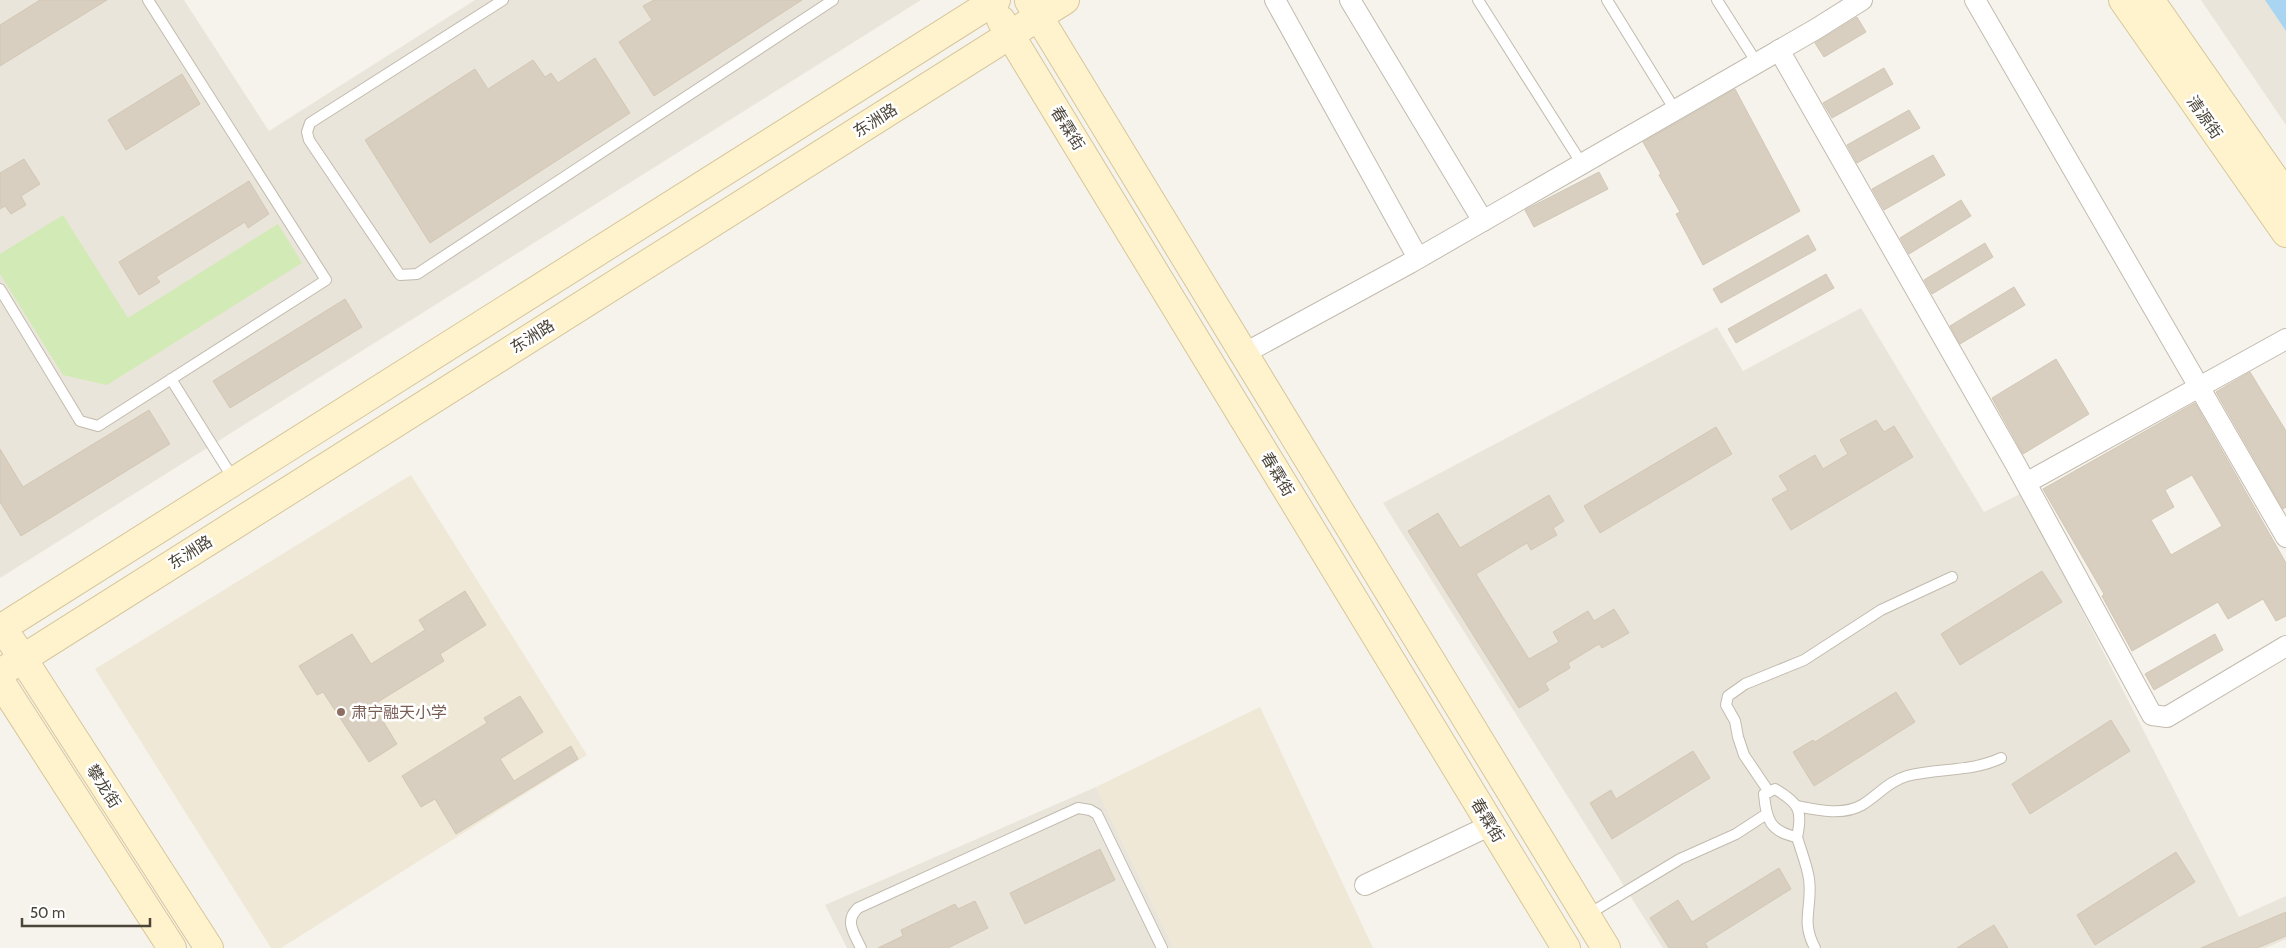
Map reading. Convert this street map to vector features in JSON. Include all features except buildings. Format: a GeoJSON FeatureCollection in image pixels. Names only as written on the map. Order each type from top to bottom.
{"type":"FeatureCollection","features":[{"type":"Feature","properties":{"kind":"street","name":"东洲路"},"geometry":{"type":"LineString","coordinates":[[11,666],[1010,35],[1034,8],[1065,0]]}},
{"type":"Feature","properties":{"kind":"street"},"geometry":{"type":"LineString","coordinates":[[1275,0],[1418,258]]}},
{"type":"Feature","properties":{"kind":"street"},"geometry":{"type":"LineString","coordinates":[[1350,0],[1482,222]]}},
{"type":"Feature","properties":{"kind":"street"},"geometry":{"type":"LineString","coordinates":[[1245,353],[1482,222],[1862,0]]}},
{"type":"Feature","properties":{"kind":"street"},"geometry":{"type":"LineString","coordinates":[[1975,0],[2286,537]]}},
{"type":"Feature","properties":{"kind":"street","name":"清源街"},"geometry":{"type":"LineString","coordinates":[[2123,0],[2286,233]]}},
{"type":"Feature","properties":{"kind":"street","name":"清源街"},"geometry":{"type":"LineString","coordinates":[[2150,0],[2286,195]]}},
{"type":"Feature","properties":{"kind":"street","name":"春霖街"},"geometry":{"type":"LineString","coordinates":[[992,1],[1010,35],[1566,948]]}},
{"type":"Feature","properties":{"kind":"street"},"geometry":{"type":"LineString","coordinates":[[1,627],[992,1]]}},
{"type":"Feature","properties":{"kind":"street","name":"春霖街"},"geometry":{"type":"LineString","coordinates":[[1034,8],[1606,948]]}},
{"type":"Feature","properties":{"kind":"street"},"geometry":{"type":"LineString","coordinates":[[1779,50],[2026,483],[2152,716],[2166,716],[2286,646]]}},
{"type":"Feature","properties":{"kind":"street"},"geometry":{"type":"LineString","coordinates":[[2026,483],[2286,339]]}},
{"type":"Feature","properties":{"kind":"street","name":"攀龙街"},"geometry":{"type":"LineString","coordinates":[[1,627],[11,666],[208,948]]}},
{"type":"Feature","properties":{"kind":"street","name":"攀龙街"},"geometry":{"type":"LineString","coordinates":[[0,681],[172,948]]}},
{"type":"Feature","properties":{"kind":"street"},"geometry":{"type":"LineString","coordinates":[[1365,885],[1491,825]]}},
{"type":"Feature","properties":{"kind":"lane"},"geometry":{"type":"LineString","coordinates":[[0,289],[80,421],[98,426],[326,280],[148,0]]}},
{"type":"Feature","properties":{"kind":"lane"},"geometry":{"type":"LineString","coordinates":[[503,0],[310,123],[307,132],[309,140],[400,275],[417,274],[833,0]]}},
{"type":"Feature","properties":{"kind":"lane"},"geometry":{"type":"LineString","coordinates":[[1478,0],[1582,164]]}},
{"type":"Feature","properties":{"kind":"lane"},"geometry":{"type":"LineString","coordinates":[[1606,0],[1675,110]]}},
{"type":"Feature","properties":{"kind":"lane"},"geometry":{"type":"LineString","coordinates":[[1717,0],[1757,63]]}},
{"type":"Feature","properties":{"kind":"lane"},"geometry":{"type":"LineString","coordinates":[[171,380],[234,480]]}},
{"type":"Feature","properties":{"kind":"lane"},"geometry":{"type":"LineString","coordinates":[[1769,792],[1744,755],[1735,721],[1726,705],[1728,696],[1745,684],[1804,660],[1881,610],[1952,577]]}},
{"type":"Feature","properties":{"kind":"lane"},"geometry":{"type":"LineString","coordinates":[[1797,837],[1783,834],[1774,827],[1766,815],[1764,794],[1775,789],[1797,806],[1825,811],[1846,811],[1861,806],[1891,783],[1906,776],[1987,765],[2001,758]]}},
{"type":"Feature","properties":{"kind":"lane"},"geometry":{"type":"LineString","coordinates":[[1797,806],[1801,819],[1797,837],[1809,878],[1810,899],[1807,928],[1815,948]]}},
{"type":"Feature","properties":{"kind":"lane"},"geometry":{"type":"LineString","coordinates":[[861,948],[850,925],[852,914],[858,908],[1078,808],[1090,810],[1097,814],[1162,948]]}},
{"type":"Feature","properties":{"kind":"lane"},"geometry":{"type":"LineString","coordinates":[[1586,916],[1680,859],[1736,834],[1766,815]]}},
{"type":"Feature","properties":{"kind":"shaded area"},"geometry":{"type":"Polygon","coordinates":[[[0,0],[184,0],[269,131],[475,0],[921,0],[0,578],[0,0]]]}},
{"type":"Feature","properties":{"kind":"shaded area"},"geometry":{"type":"Polygon","coordinates":[[[2201,0],[2286,0],[2286,125],[2201,0]]]}},
{"type":"Feature","properties":{"kind":"shaded area"},"geometry":{"type":"Polygon","coordinates":[[[1861,308],[1984,512],[2022,493],[2239,917],[2286,896],[2286,939],[2265,948],[1663,948],[1383,503],[1717,327],[1743,371],[1861,308]]]}},
{"type":"Feature","properties":{"kind":"shaded area","name":"肃宁融天小学"},"geometry":{"type":"Polygon","coordinates":[[[411,475],[587,755],[281,948],[271,948],[95,669],[411,475]]]}},
{"type":"Feature","properties":{"kind":"shaded area"},"geometry":{"type":"Polygon","coordinates":[[[1260,707],[1373,948],[1174,948],[1096,787],[1260,707]]]}},
{"type":"Feature","properties":{"kind":"shaded area"},"geometry":{"type":"Polygon","coordinates":[[[1096,787],[1174,948],[847,948],[825,905],[1096,787]]]}},
{"type":"Feature","properties":{"kind":"green space"},"geometry":{"type":"Polygon","coordinates":[[[63,215],[128,318],[278,224],[302,263],[107,385],[63,375],[0,274],[0,254],[63,215]]]}},
{"type":"Feature","properties":{"kind":"water"},"geometry":{"type":"Polygon","coordinates":[[[2265,0],[2286,0],[2286,31],[2265,0]]]}},
{"type":"Feature","properties":{"kind":"place","name":"肃宁融天小学"},"geometry":{"type":"Point","coordinates":[341,712]}}]}
